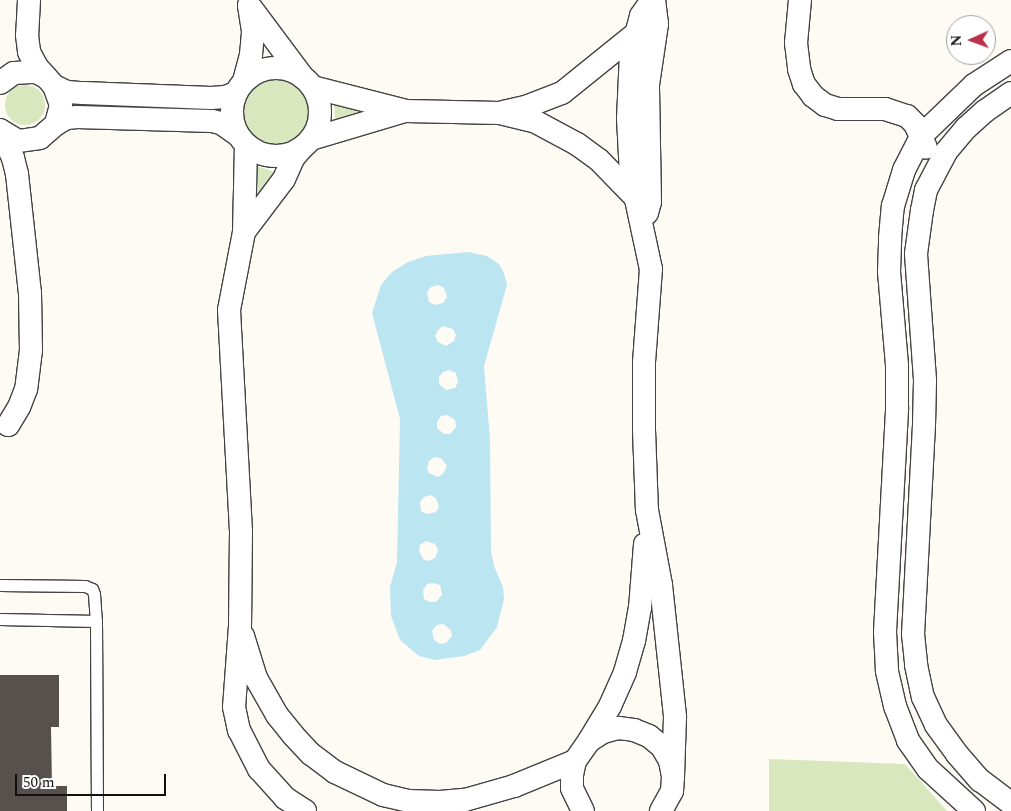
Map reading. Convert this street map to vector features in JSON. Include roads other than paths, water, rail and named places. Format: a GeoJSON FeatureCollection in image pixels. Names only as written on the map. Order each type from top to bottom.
{"type":"FeatureCollection","features":[{"type":"Feature","properties":{"kind":"street"},"geometry":{"type":"LineString","coordinates":[[583,811],[572,788],[575,761],[610,706],[625,672],[634,641],[640,608],[647,510],[644,363],[651,269],[643,226],[635,197],[628,118],[631,53],[635,34],[641,16],[653,0]]}},
{"type":"Feature","properties":{"kind":"street"},"geometry":{"type":"LineString","coordinates":[[643,226],[650,202],[648,85],[657,24],[653,0]]}},
{"type":"Feature","properties":{"kind":"street"},"geometry":{"type":"LineString","coordinates":[[800,0],[796,42],[799,69],[804,84],[813,96],[825,105],[838,109],[896,111],[907,116],[915,124],[935,172]]}},
{"type":"Feature","properties":{"kind":"street"},"geometry":{"type":"LineString","coordinates":[[244,232],[284,179],[294,157],[306,144],[317,127],[320,114],[318,100],[308,82],[249,3]]}},
{"type":"Feature","properties":{"kind":"street"},"geometry":{"type":"LineString","coordinates":[[249,3],[253,31],[252,56],[232,106],[232,121],[241,140],[244,232],[229,310],[241,532],[240,626],[234,707],[248,750],[272,785],[285,798],[305,811]]}},
{"type":"Feature","properties":{"kind":"street"},"geometry":{"type":"LineString","coordinates":[[20,189],[29,158],[37,144],[52,129],[61,105],[50,82],[37,67],[29,52],[29,8]]}},
{"type":"Feature","properties":{"kind":"street"},"geometry":{"type":"LineString","coordinates":[[0,82],[21,41],[29,8]]}},
{"type":"Feature","properties":{"kind":"street"},"geometry":{"type":"LineString","coordinates":[[500,113],[528,106],[562,93],[635,34]]}},
{"type":"Feature","properties":{"kind":"street"},"geometry":{"type":"LineString","coordinates":[[974,811],[928,769],[908,740],[895,706],[887,670],[887,609],[897,378],[889,272],[890,238],[894,206],[904,170],[921,136],[974,85],[1011,61]]}},
{"type":"Feature","properties":{"kind":"street"},"geometry":{"type":"LineString","coordinates":[[0,82],[14,73],[25,71],[36,72],[67,92],[211,98],[225,97],[240,87],[254,73],[279,68],[292,71],[308,82],[406,111],[500,113],[536,122],[577,144],[598,160],[635,197]]}},
{"type":"Feature","properties":{"kind":"street"},"geometry":{"type":"LineString","coordinates":[[1011,93],[985,110],[966,128],[946,152],[926,190],[923,203],[916,254],[925,381],[923,476],[913,634],[916,665],[923,697],[936,726],[956,754],[980,780],[1011,803]]}},
{"type":"Feature","properties":{"kind":"street"},"geometry":{"type":"LineString","coordinates":[[0,130],[18,141],[29,141],[52,129],[67,118],[212,121],[229,127],[241,140],[259,153],[273,157],[288,155],[306,144],[406,111]]}},
{"type":"Feature","properties":{"kind":"street"},"geometry":{"type":"LineString","coordinates":[[0,130],[13,158],[20,189],[30,294],[31,350],[26,389],[19,407],[8,425]]}},
{"type":"Feature","properties":{"kind":"street"},"geometry":{"type":"LineString","coordinates":[[897,378],[925,381]]}},
{"type":"Feature","properties":{"kind":"street"},"geometry":{"type":"LineString","coordinates":[[647,510],[661,585],[675,717],[669,798]]}},
{"type":"Feature","properties":{"kind":"street"},"geometry":{"type":"LineString","coordinates":[[887,609],[915,610]]}},
{"type":"Feature","properties":{"kind":"street"},"geometry":{"type":"LineString","coordinates":[[240,626],[256,678],[276,715],[311,754],[335,772],[383,795],[440,807],[514,786],[575,761]]}},
{"type":"Feature","properties":{"kind":"street"},"geometry":{"type":"LineString","coordinates":[[589,741],[603,732],[618,728],[634,730],[650,736],[662,747],[670,761],[669,798]]}},
{"type":"Feature","properties":{"kind":"lane"},"geometry":{"type":"LineString","coordinates":[[0,585],[85,586],[92,589],[96,621],[97,811]]}},
{"type":"Feature","properties":{"kind":"lane"},"geometry":{"type":"LineString","coordinates":[[0,619],[96,621]]}},
{"type":"Feature","properties":{"kind":"water"},"geometry":{"type":"Polygon","coordinates":[[[468,252],[487,256],[499,264],[507,285],[484,366],[490,440],[491,551],[494,566],[503,587],[504,599],[497,627],[480,650],[464,656],[435,660],[419,656],[400,640],[391,616],[390,587],[397,562],[400,419],[372,313],[381,285],[392,272],[408,262],[426,256],[468,252]],[[438,285],[431,287],[427,292],[429,302],[435,305],[443,303],[447,297],[444,288],[438,285]],[[443,326],[435,336],[438,342],[446,346],[454,341],[456,335],[453,329],[443,326]],[[449,370],[443,372],[439,377],[439,384],[446,390],[455,388],[458,382],[456,373],[449,370]],[[447,415],[441,416],[437,422],[437,428],[444,434],[450,434],[456,427],[455,420],[447,415]],[[434,457],[429,461],[427,468],[429,473],[438,477],[443,474],[447,466],[441,458],[434,457]],[[430,495],[424,497],[420,502],[421,511],[427,514],[436,512],[439,507],[436,498],[430,495]],[[426,541],[420,545],[419,551],[423,559],[429,561],[435,558],[438,550],[435,544],[426,541]],[[427,584],[423,590],[424,599],[436,602],[442,595],[440,585],[427,584]],[[443,624],[437,625],[432,631],[434,640],[440,644],[446,643],[452,636],[451,630],[443,624]]]}}]}
